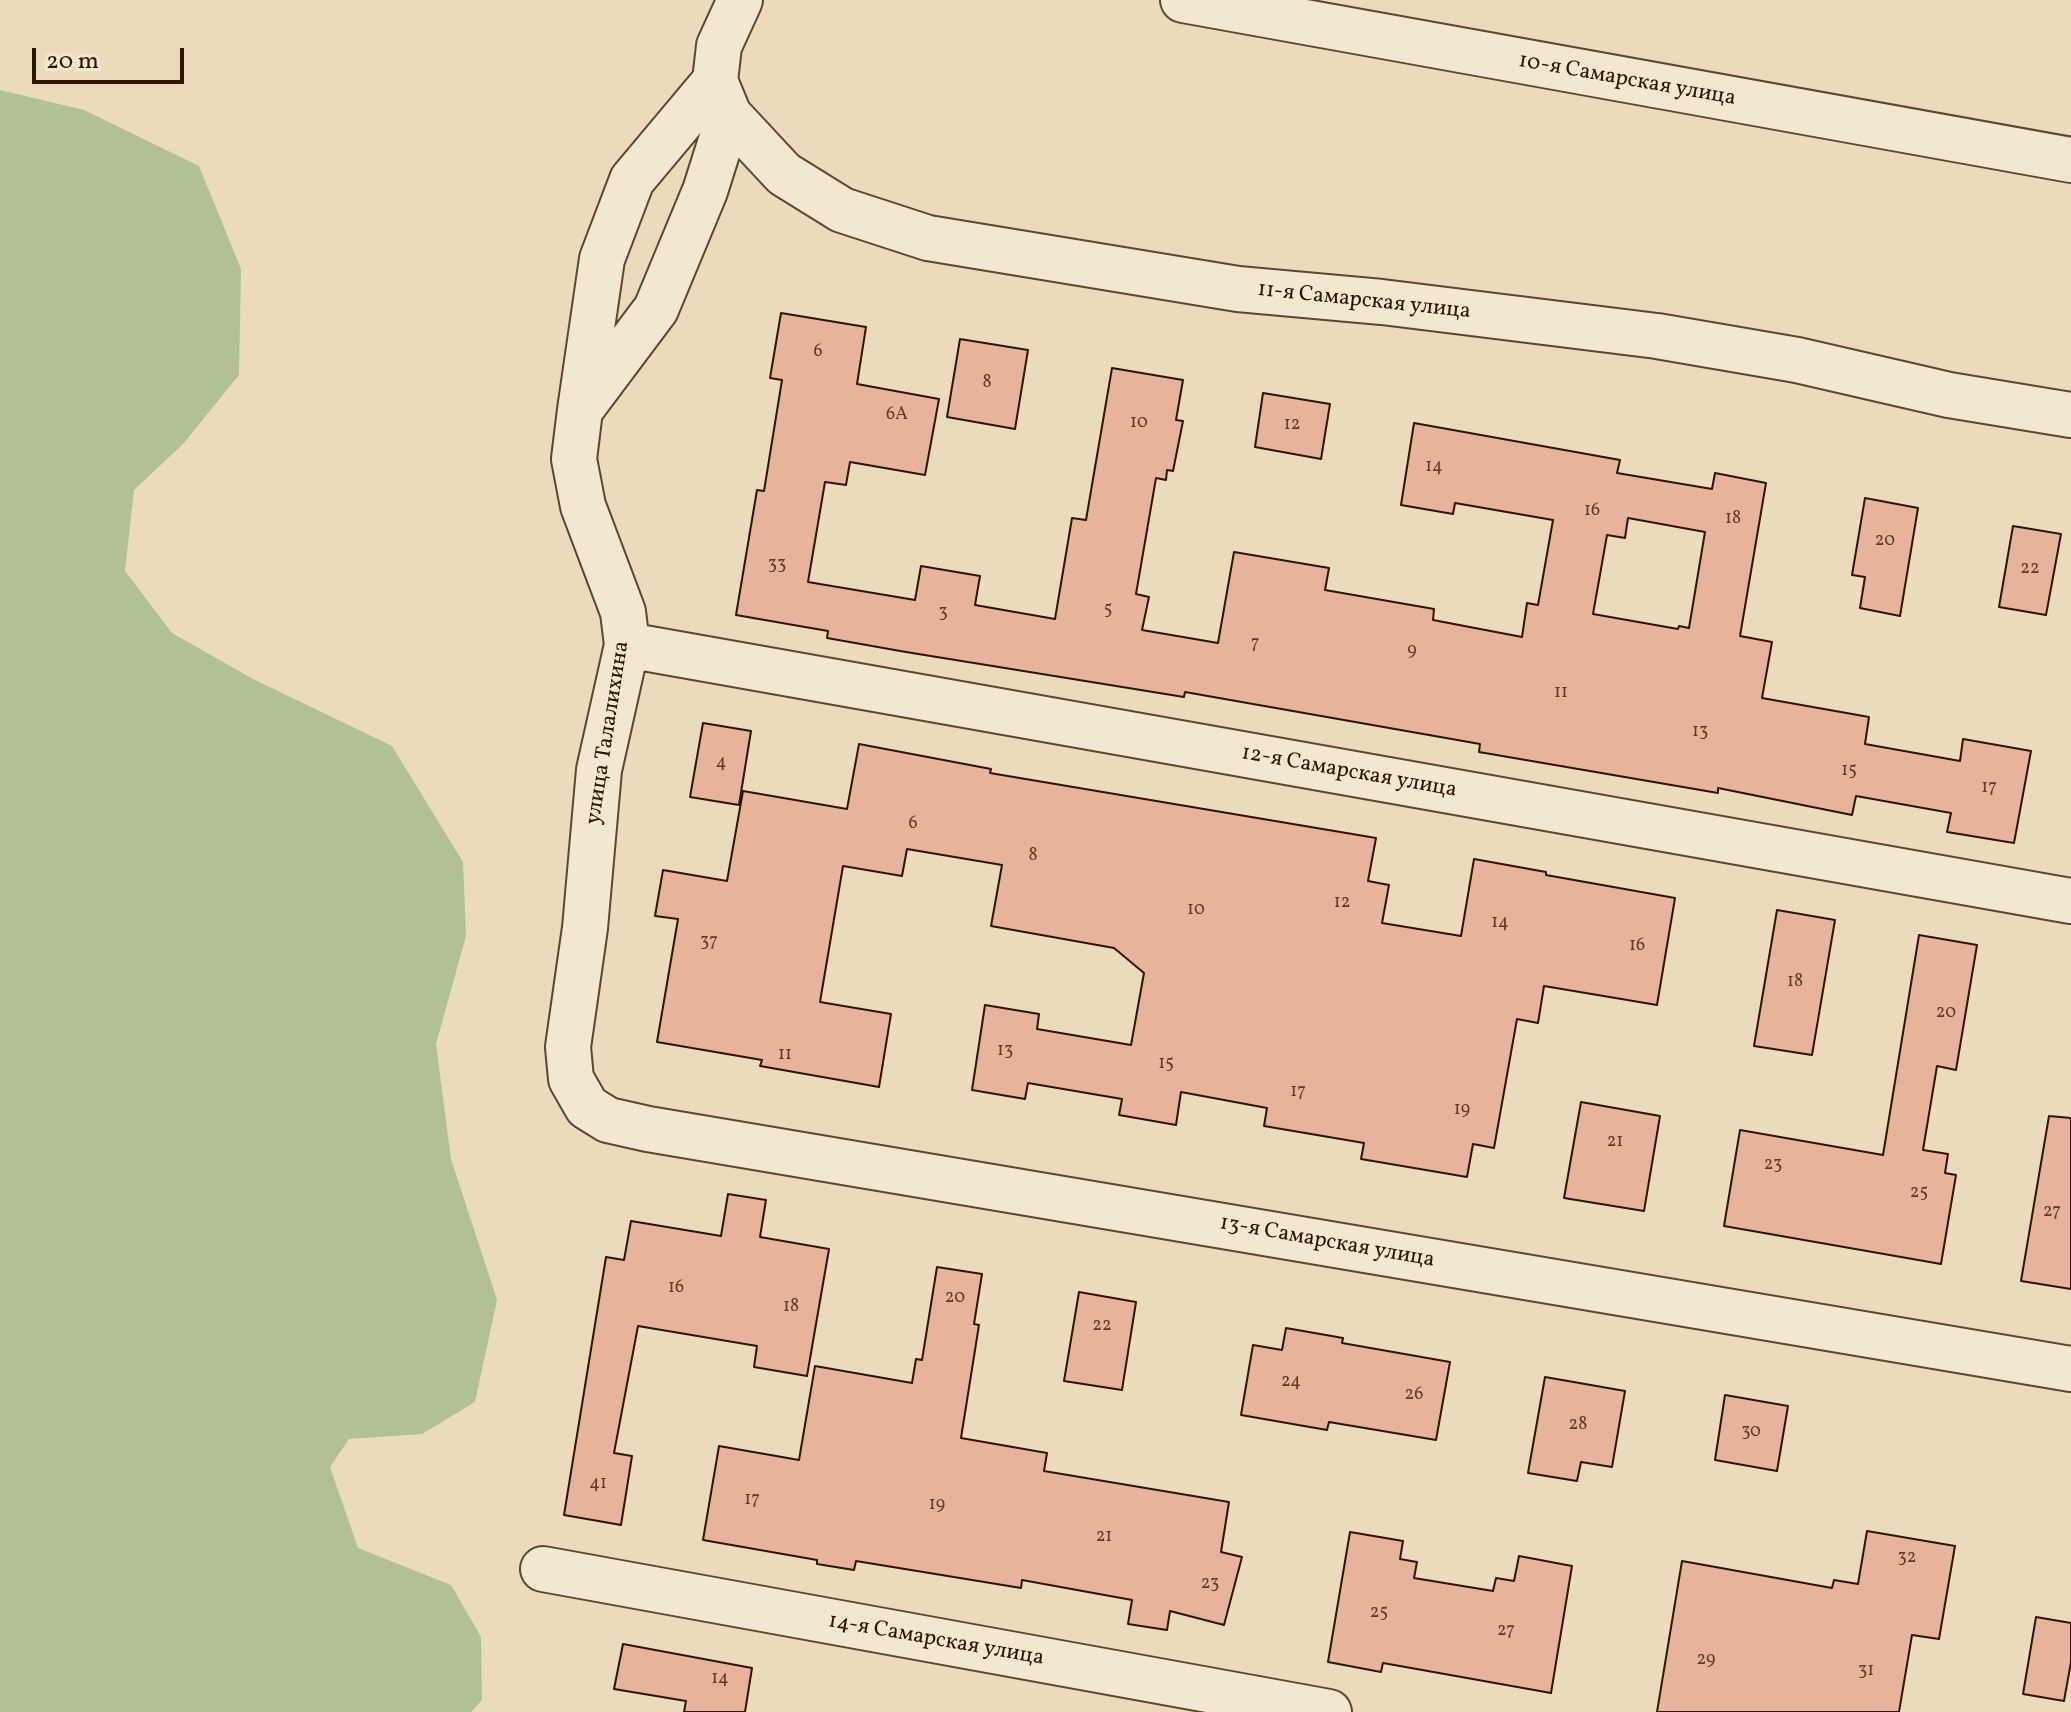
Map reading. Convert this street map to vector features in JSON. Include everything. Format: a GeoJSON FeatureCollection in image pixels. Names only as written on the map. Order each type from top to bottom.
{"type":"FeatureCollection","features":[{"type":"Feature","properties":{"kind":"street","name":"улица Талалихина"},"geometry":{"type":"LineString","coordinates":[[580,410],[656,309],[705,191],[722,98],[719,46],[740,0]]}},
{"type":"Feature","properties":{"kind":"street","name":"10-я Самарская улица"},"geometry":{"type":"LineString","coordinates":[[1183,0],[2071,160]]}},
{"type":"Feature","properties":{"kind":"street","name":"улица Талалихина"},"geometry":{"type":"LineString","coordinates":[[587,1107],[571,1079],[568,1047],[585,928],[599,770],[627,645],[623,612],[583,506],[574,459],[580,410],[602,259],[632,180],[722,98]]}},
{"type":"Feature","properties":{"kind":"street","name":"11-я Самарская улица"},"geometry":{"type":"LineString","coordinates":[[722,98],[784,174],[842,210],[928,238],[1238,289],[1382,302],[1657,336],[1797,360],[1949,395],[2071,415]]}},
{"type":"Feature","properties":{"kind":"street","name":"12-я Самарская улица"},"geometry":{"type":"LineString","coordinates":[[627,645],[2071,901]]}},
{"type":"Feature","properties":{"kind":"street","name":"13-я Самарская улица"},"geometry":{"type":"LineString","coordinates":[[587,1107],[608,1120],[648,1129],[2071,1369]]}},
{"type":"Feature","properties":{"kind":"street","name":"14-я Самарская улица"},"geometry":{"type":"LineString","coordinates":[[543,1569],[1329,1712]]}},
{"type":"Feature","properties":{"kind":"green space"},"geometry":{"type":"Polygon","coordinates":[[[0,90],[84,110],[199,166],[241,269],[239,375],[183,444],[134,490],[125,571],[172,633],[253,679],[392,746],[463,862],[466,936],[436,1044],[451,1159],[497,1300],[475,1402],[422,1434],[349,1439],[330,1467],[358,1548],[451,1585],[481,1637],[482,1700],[471,1712],[0,1712],[0,90]]]}},
{"type":"Feature","properties":{"kind":"building"},"geometry":{"type":"Polygon","coordinates":[[[781,313],[866,327],[857,384],[939,399],[925,475],[850,462],[846,485],[825,482],[808,582],[915,600],[921,566],[980,576],[975,605],[1055,619],[1072,518],[1086,520],[1112,368],[1183,380],[1176,420],[1183,421],[1173,471],[1167,470],[1166,480],[1156,478],[1136,594],[1149,597],[1142,630],[1218,643],[1234,552],[1329,568],[1325,590],[1434,609],[1433,620],[1522,637],[1527,603],[1538,605],[1553,520],[1455,503],[1453,514],[1401,505],[1414,423],[1620,460],[1617,473],[1712,489],[1715,473],[1766,483],[1740,636],[1772,642],[1762,698],[1869,717],[1865,744],[1960,761],[1963,739],[2031,751],[2014,843],[1947,832],[1951,813],[1856,796],[1852,815],[1718,788],[1718,793],[1479,752],[1480,744],[1185,692],[1184,697],[827,638],[828,631],[736,615],[757,490],[764,491],[782,380],[770,378],[781,313]],[[1628,518],[1625,538],[1607,535],[1593,614],[1678,629],[1679,626],[1689,628],[1705,532],[1628,518]]]}},
{"type":"Feature","properties":{"kind":"building"},"geometry":{"type":"Polygon","coordinates":[[[960,339],[1028,350],[1015,429],[947,417],[960,339]]]}},
{"type":"Feature","properties":{"kind":"building"},"geometry":{"type":"Polygon","coordinates":[[[1263,393],[1330,404],[1321,459],[1255,447],[1263,393]]]}},
{"type":"Feature","properties":{"kind":"building"},"geometry":{"type":"Polygon","coordinates":[[[1865,498],[1918,508],[1900,616],[1860,608],[1865,577],[1852,575],[1865,498]]]}},
{"type":"Feature","properties":{"kind":"building"},"geometry":{"type":"Polygon","coordinates":[[[2013,526],[2061,534],[2046,615],[1999,607],[2013,526]]]}},
{"type":"Feature","properties":{"kind":"building"},"geometry":{"type":"Polygon","coordinates":[[[703,723],[751,731],[739,805],[690,797],[703,723]]]}},
{"type":"Feature","properties":{"kind":"building"},"geometry":{"type":"Polygon","coordinates":[[[859,744],[991,769],[990,773],[1376,838],[1368,881],[1389,885],[1382,923],[1461,936],[1474,859],[1675,898],[1657,1005],[1544,986],[1538,1023],[1517,1019],[1494,1148],[1473,1144],[1467,1177],[1361,1159],[1364,1143],[1264,1126],[1267,1108],[1181,1092],[1176,1125],[1119,1115],[1122,1099],[1028,1083],[1025,1099],[972,1090],[985,1005],[1039,1014],[1037,1029],[1131,1045],[1144,973],[1114,948],[991,926],[1002,865],[907,849],[902,876],[843,866],[820,1002],[891,1014],[879,1087],[760,1066],[762,1060],[657,1042],[678,919],[655,916],[663,870],[727,881],[743,791],[847,809],[859,744]]]}},
{"type":"Feature","properties":{"kind":"building"},"geometry":{"type":"Polygon","coordinates":[[[1777,910],[1835,920],[1812,1055],[1754,1046],[1777,910]]]}},
{"type":"Feature","properties":{"kind":"building"},"geometry":{"type":"Polygon","coordinates":[[[1919,935],[1977,945],[1956,1070],[1937,1066],[1923,1150],[1948,1154],[1945,1173],[1956,1175],[1941,1264],[1724,1226],[1740,1130],[1883,1155],[1919,935]]]}},
{"type":"Feature","properties":{"kind":"building"},"geometry":{"type":"Polygon","coordinates":[[[1581,1102],[1660,1116],[1644,1211],[1564,1198],[1581,1102]]]}},
{"type":"Feature","properties":{"kind":"building"},"geometry":{"type":"Polygon","coordinates":[[[2049,1116],[2071,1118],[2071,1289],[2021,1281],[2049,1116]]]}},
{"type":"Feature","properties":{"kind":"building"},"geometry":{"type":"Polygon","coordinates":[[[728,1194],[766,1200],[760,1237],[829,1249],[807,1376],[754,1367],[757,1346],[638,1326],[614,1453],[632,1456],[621,1525],[564,1515],[606,1257],[624,1260],[631,1221],[721,1236],[728,1194]]]}},
{"type":"Feature","properties":{"kind":"building"},"geometry":{"type":"Polygon","coordinates":[[[937,1267],[982,1274],[974,1324],[979,1325],[961,1438],[1047,1453],[1044,1471],[1229,1502],[1221,1552],[1242,1557],[1224,1625],[1170,1611],[1167,1630],[1128,1624],[1132,1600],[1022,1580],[1021,1588],[856,1561],[854,1570],[817,1564],[817,1560],[703,1540],[719,1446],[799,1460],[815,1366],[912,1383],[916,1359],[922,1360],[937,1267]]]}},
{"type":"Feature","properties":{"kind":"building"},"geometry":{"type":"Polygon","coordinates":[[[1079,1292],[1136,1302],[1122,1390],[1064,1381],[1079,1292]]]}},
{"type":"Feature","properties":{"kind":"building"},"geometry":{"type":"Polygon","coordinates":[[[1286,1328],[1343,1338],[1342,1343],[1450,1362],[1436,1440],[1329,1422],[1327,1430],[1241,1415],[1253,1345],[1282,1350],[1286,1328]]]}},
{"type":"Feature","properties":{"kind":"building"},"geometry":{"type":"Polygon","coordinates":[[[1545,1377],[1625,1391],[1612,1467],[1581,1462],[1577,1481],[1528,1473],[1545,1377]]]}},
{"type":"Feature","properties":{"kind":"building"},"geometry":{"type":"Polygon","coordinates":[[[1725,1395],[1788,1406],[1777,1471],[1715,1460],[1725,1395]]]}},
{"type":"Feature","properties":{"kind":"building"},"geometry":{"type":"Polygon","coordinates":[[[1867,1531],[1955,1546],[1939,1639],[1912,1635],[1899,1712],[1657,1712],[1682,1561],[1832,1588],[1834,1580],[1858,1584],[1867,1531]]]}},
{"type":"Feature","properties":{"kind":"building"},"geometry":{"type":"Polygon","coordinates":[[[1350,1532],[1403,1541],[1400,1559],[1417,1562],[1414,1578],[1493,1591],[1496,1578],[1514,1581],[1519,1556],[1572,1566],[1551,1693],[1383,1663],[1381,1672],[1328,1662],[1350,1532]]]}},
{"type":"Feature","properties":{"kind":"building"},"geometry":{"type":"Polygon","coordinates":[[[2036,1617],[2071,1623],[2071,1662],[2064,1701],[2023,1694],[2036,1617]]]}},
{"type":"Feature","properties":{"kind":"building"},"geometry":{"type":"Polygon","coordinates":[[[623,1644],[752,1668],[745,1712],[684,1712],[686,1701],[614,1689],[623,1644]]]}}]}
